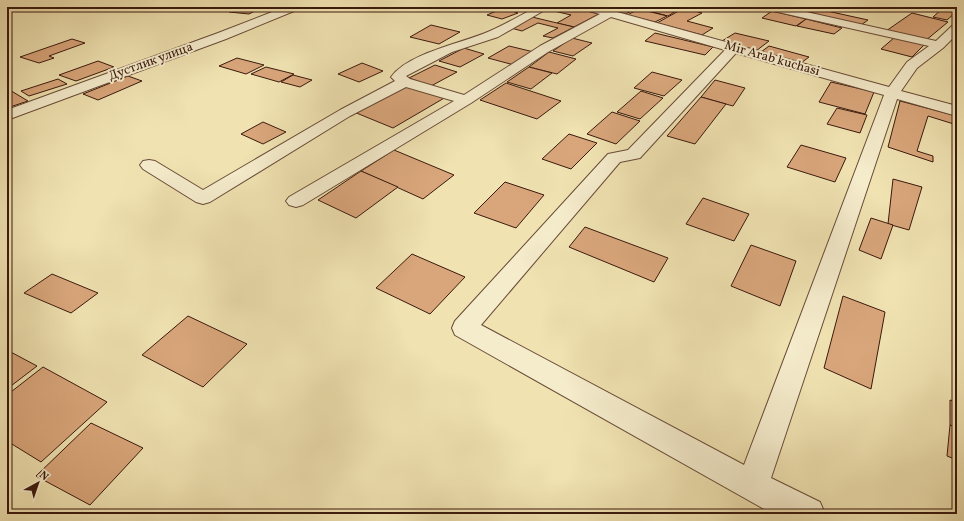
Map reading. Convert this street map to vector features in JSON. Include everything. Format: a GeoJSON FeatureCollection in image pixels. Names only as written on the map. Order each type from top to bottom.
{"type":"FeatureCollection","features":[{"type":"Feature","properties":{"kind":"street","name":"Дустлик улица"},"geometry":{"type":"LineString","coordinates":[[7,115],[222,36],[294,7]]}},
{"type":"Feature","properties":{"kind":"street"},"geometry":{"type":"LineString","coordinates":[[466,100],[405,82],[398,76],[402,71],[448,49],[494,34],[545,7]]}},
{"type":"Feature","properties":{"kind":"street","name":"Mir Arab kuchasi"},"geometry":{"type":"LineString","coordinates":[[587,7],[957,111]]}},
{"type":"Feature","properties":{"kind":"street"},"geometry":{"type":"LineString","coordinates":[[769,7],[939,45]]}},
{"type":"Feature","properties":{"kind":"street"},"geometry":{"type":"LineString","coordinates":[[296,201],[466,100],[544,49],[610,13]]}},
{"type":"Feature","properties":{"kind":"street"},"geometry":{"type":"LineString","coordinates":[[752,486],[811,324],[892,93],[912,65],[939,45],[957,27]]}},
{"type":"Feature","properties":{"kind":"street"},"geometry":{"type":"LineString","coordinates":[[734,48],[634,154],[614,158],[464,328],[752,486],[808,514]]}},
{"type":"Feature","properties":{"kind":"street"},"geometry":{"type":"LineString","coordinates":[[149,165],[203,198],[345,113],[405,82]]}},
{"type":"Feature","properties":{"kind":"building"},"geometry":{"type":"Polygon","coordinates":[[[238,7],[263,7],[249,14],[229,12],[238,7]]]}},
{"type":"Feature","properties":{"kind":"building"},"geometry":{"type":"Polygon","coordinates":[[[563,7],[571,7],[599,14],[574,27],[557,23],[571,15],[554,11],[563,7]]]}},
{"type":"Feature","properties":{"kind":"building"},"geometry":{"type":"Polygon","coordinates":[[[596,7],[619,7],[633,10],[624,15],[596,7]]]}},
{"type":"Feature","properties":{"kind":"building"},"geometry":{"type":"Polygon","coordinates":[[[670,7],[679,9],[668,16],[637,8],[670,7]]]}},
{"type":"Feature","properties":{"kind":"building"},"geometry":{"type":"Polygon","coordinates":[[[785,7],[818,7],[820,8],[813,13],[785,7]]]}},
{"type":"Feature","properties":{"kind":"building"},"geometry":{"type":"Polygon","coordinates":[[[946,7],[957,7],[957,13],[943,10],[946,7]]]}},
{"type":"Feature","properties":{"kind":"building"},"geometry":{"type":"Polygon","coordinates":[[[503,8],[518,13],[502,19],[487,15],[503,8]]]}},
{"type":"Feature","properties":{"kind":"building"},"geometry":{"type":"Polygon","coordinates":[[[684,8],[702,13],[687,21],[713,28],[702,35],[657,23],[684,8]]]}},
{"type":"Feature","properties":{"kind":"building"},"geometry":{"type":"Polygon","coordinates":[[[639,9],[667,16],[655,22],[627,15],[639,9]]]}},
{"type":"Feature","properties":{"kind":"building"},"geometry":{"type":"Polygon","coordinates":[[[818,9],[868,20],[861,25],[811,14],[818,9]]]}},
{"type":"Feature","properties":{"kind":"building"},"geometry":{"type":"Polygon","coordinates":[[[942,9],[956,12],[947,20],[933,17],[942,9]]]}},
{"type":"Feature","properties":{"kind":"building"},"geometry":{"type":"Polygon","coordinates":[[[772,11],[806,19],[796,26],[762,18],[772,11]]]}},
{"type":"Feature","properties":{"kind":"building"},"geometry":{"type":"Polygon","coordinates":[[[912,13],[948,22],[925,41],[886,31],[912,13]]]}},
{"type":"Feature","properties":{"kind":"building"},"geometry":{"type":"Polygon","coordinates":[[[532,17],[574,27],[553,38],[543,36],[558,28],[538,23],[522,31],[511,28],[532,17]]]}},
{"type":"Feature","properties":{"kind":"building"},"geometry":{"type":"Polygon","coordinates":[[[806,19],[842,28],[834,34],[797,26],[806,19]]]}},
{"type":"Feature","properties":{"kind":"building"},"geometry":{"type":"Polygon","coordinates":[[[431,25],[460,32],[439,44],[410,37],[431,25]]]}},
{"type":"Feature","properties":{"kind":"building"},"geometry":{"type":"Polygon","coordinates":[[[655,33],[713,47],[705,55],[645,41],[655,33]]]}},
{"type":"Feature","properties":{"kind":"building"},"geometry":{"type":"Polygon","coordinates":[[[735,33],[769,41],[756,51],[722,41],[735,33]]]}},
{"type":"Feature","properties":{"kind":"building"},"geometry":{"type":"Polygon","coordinates":[[[895,37],[925,44],[912,57],[881,49],[895,37]]]}},
{"type":"Feature","properties":{"kind":"building"},"geometry":{"type":"Polygon","coordinates":[[[572,38],[592,43],[573,56],[553,51],[572,38]]]}},
{"type":"Feature","properties":{"kind":"building"},"geometry":{"type":"Polygon","coordinates":[[[72,39],[85,43],[49,56],[54,58],[39,63],[20,57],[72,39]]]}},
{"type":"Feature","properties":{"kind":"building"},"geometry":{"type":"Polygon","coordinates":[[[509,46],[534,52],[514,65],[488,58],[509,46]]]}},
{"type":"Feature","properties":{"kind":"building"},"geometry":{"type":"Polygon","coordinates":[[[769,46],[809,57],[801,63],[761,52],[769,46]]]}},
{"type":"Feature","properties":{"kind":"building"},"geometry":{"type":"Polygon","coordinates":[[[464,48],[484,54],[460,67],[439,61],[464,48]]]}},
{"type":"Feature","properties":{"kind":"building"},"geometry":{"type":"Polygon","coordinates":[[[549,52],[576,59],[557,74],[529,67],[549,52]]]}},
{"type":"Feature","properties":{"kind":"building"},"geometry":{"type":"Polygon","coordinates":[[[237,58],[264,65],[246,74],[219,66],[237,58]]]}},
{"type":"Feature","properties":{"kind":"building"},"geometry":{"type":"Polygon","coordinates":[[[98,61],[114,67],[76,81],[59,75],[98,61]]]}},
{"type":"Feature","properties":{"kind":"building"},"geometry":{"type":"Polygon","coordinates":[[[362,63],[383,71],[359,82],[338,74],[362,63]]]}},
{"type":"Feature","properties":{"kind":"building"},"geometry":{"type":"Polygon","coordinates":[[[435,65],[457,72],[431,86],[409,78],[435,65]]]}},
{"type":"Feature","properties":{"kind":"building"},"geometry":{"type":"Polygon","coordinates":[[[266,67],[294,74],[279,82],[251,74],[266,67]]]}},
{"type":"Feature","properties":{"kind":"building"},"geometry":{"type":"Polygon","coordinates":[[[529,67],[552,73],[531,89],[507,82],[529,67]]]}},
{"type":"Feature","properties":{"kind":"building"},"geometry":{"type":"Polygon","coordinates":[[[652,72],[682,80],[664,96],[634,88],[652,72]]]}},
{"type":"Feature","properties":{"kind":"building"},"geometry":{"type":"Polygon","coordinates":[[[293,75],[312,80],[300,87],[281,82],[293,75]]]}},
{"type":"Feature","properties":{"kind":"building"},"geometry":{"type":"Polygon","coordinates":[[[128,76],[142,81],[98,100],[83,94],[128,76]]]}},
{"type":"Feature","properties":{"kind":"building"},"geometry":{"type":"Polygon","coordinates":[[[58,79],[67,84],[29,96],[21,91],[58,79]]]}},
{"type":"Feature","properties":{"kind":"building"},"geometry":{"type":"Polygon","coordinates":[[[715,80],[745,88],[733,106],[701,97],[715,80]]]}},
{"type":"Feature","properties":{"kind":"building"},"geometry":{"type":"Polygon","coordinates":[[[831,82],[874,92],[865,114],[819,102],[831,82]]]}},
{"type":"Feature","properties":{"kind":"building"},"geometry":{"type":"Polygon","coordinates":[[[408,83],[446,97],[393,128],[354,112],[408,83]]]}},
{"type":"Feature","properties":{"kind":"building"},"geometry":{"type":"Polygon","coordinates":[[[506,83],[561,101],[537,119],[480,100],[506,83]]]}},
{"type":"Feature","properties":{"kind":"building"},"geometry":{"type":"Polygon","coordinates":[[[8,89],[28,101],[7,108],[8,89]]]}},
{"type":"Feature","properties":{"kind":"building"},"geometry":{"type":"Polygon","coordinates":[[[641,91],[663,98],[640,119],[617,112],[641,91]]]}},
{"type":"Feature","properties":{"kind":"building"},"geometry":{"type":"Polygon","coordinates":[[[701,97],[726,104],[695,144],[667,136],[701,97]]]}},
{"type":"Feature","properties":{"kind":"building"},"geometry":{"type":"Polygon","coordinates":[[[900,101],[957,116],[957,125],[928,116],[917,151],[933,156],[933,162],[888,147],[900,101]]]}},
{"type":"Feature","properties":{"kind":"building"},"geometry":{"type":"Polygon","coordinates":[[[837,108],[867,115],[860,133],[827,124],[837,108]]]}},
{"type":"Feature","properties":{"kind":"building"},"geometry":{"type":"Polygon","coordinates":[[[612,112],[640,121],[616,144],[587,134],[612,112]]]}},
{"type":"Feature","properties":{"kind":"building"},"geometry":{"type":"Polygon","coordinates":[[[263,122],[286,132],[263,144],[241,134],[263,122]]]}},
{"type":"Feature","properties":{"kind":"building"},"geometry":{"type":"Polygon","coordinates":[[[569,134],[597,143],[571,169],[542,159],[569,134]]]}},
{"type":"Feature","properties":{"kind":"building"},"geometry":{"type":"Polygon","coordinates":[[[801,145],[846,158],[835,182],[787,167],[801,145]]]}},
{"type":"Feature","properties":{"kind":"building"},"geometry":{"type":"Polygon","coordinates":[[[394,150],[454,175],[423,199],[361,171],[394,150]]]}},
{"type":"Feature","properties":{"kind":"building"},"geometry":{"type":"Polygon","coordinates":[[[361,171],[398,187],[356,218],[318,200],[361,171]]]}},
{"type":"Feature","properties":{"kind":"building"},"geometry":{"type":"Polygon","coordinates":[[[893,179],[922,187],[909,230],[888,224],[893,179]]]}},
{"type":"Feature","properties":{"kind":"building"},"geometry":{"type":"Polygon","coordinates":[[[505,182],[544,195],[516,228],[474,213],[505,182]]]}},
{"type":"Feature","properties":{"kind":"building"},"geometry":{"type":"Polygon","coordinates":[[[703,198],[749,214],[734,241],[686,224],[703,198]]]}},
{"type":"Feature","properties":{"kind":"building"},"geometry":{"type":"Polygon","coordinates":[[[871,218],[893,225],[881,259],[859,250],[871,218]]]}},
{"type":"Feature","properties":{"kind":"building"},"geometry":{"type":"Polygon","coordinates":[[[585,227],[668,258],[654,282],[569,247],[585,227]]]}},
{"type":"Feature","properties":{"kind":"building"},"geometry":{"type":"Polygon","coordinates":[[[751,245],[796,261],[780,306],[731,286],[751,245]]]}},
{"type":"Feature","properties":{"kind":"building"},"geometry":{"type":"Polygon","coordinates":[[[412,254],[465,277],[430,314],[376,288],[412,254]]]}},
{"type":"Feature","properties":{"kind":"building"},"geometry":{"type":"Polygon","coordinates":[[[52,274],[98,293],[71,313],[24,293],[52,274]]]}},
{"type":"Feature","properties":{"kind":"building"},"geometry":{"type":"Polygon","coordinates":[[[843,296],[885,312],[871,389],[824,368],[843,296]]]}},
{"type":"Feature","properties":{"kind":"building"},"geometry":{"type":"Polygon","coordinates":[[[188,316],[247,344],[203,387],[142,355],[188,316]]]}},
{"type":"Feature","properties":{"kind":"building"},"geometry":{"type":"Polygon","coordinates":[[[7,350],[37,366],[7,389],[7,350]]]}},
{"type":"Feature","properties":{"kind":"building"},"geometry":{"type":"Polygon","coordinates":[[[43,367],[107,402],[41,462],[7,441],[7,395],[43,367]]]}},
{"type":"Feature","properties":{"kind":"building"},"geometry":{"type":"Polygon","coordinates":[[[950,400],[957,402],[957,428],[950,425],[950,400]]]}},
{"type":"Feature","properties":{"kind":"building"},"geometry":{"type":"Polygon","coordinates":[[[91,423],[143,448],[90,505],[36,476],[91,423]]]}},
{"type":"Feature","properties":{"kind":"building"},"geometry":{"type":"Polygon","coordinates":[[[950,425],[957,428],[957,460],[947,456],[950,425]]]}}]}
